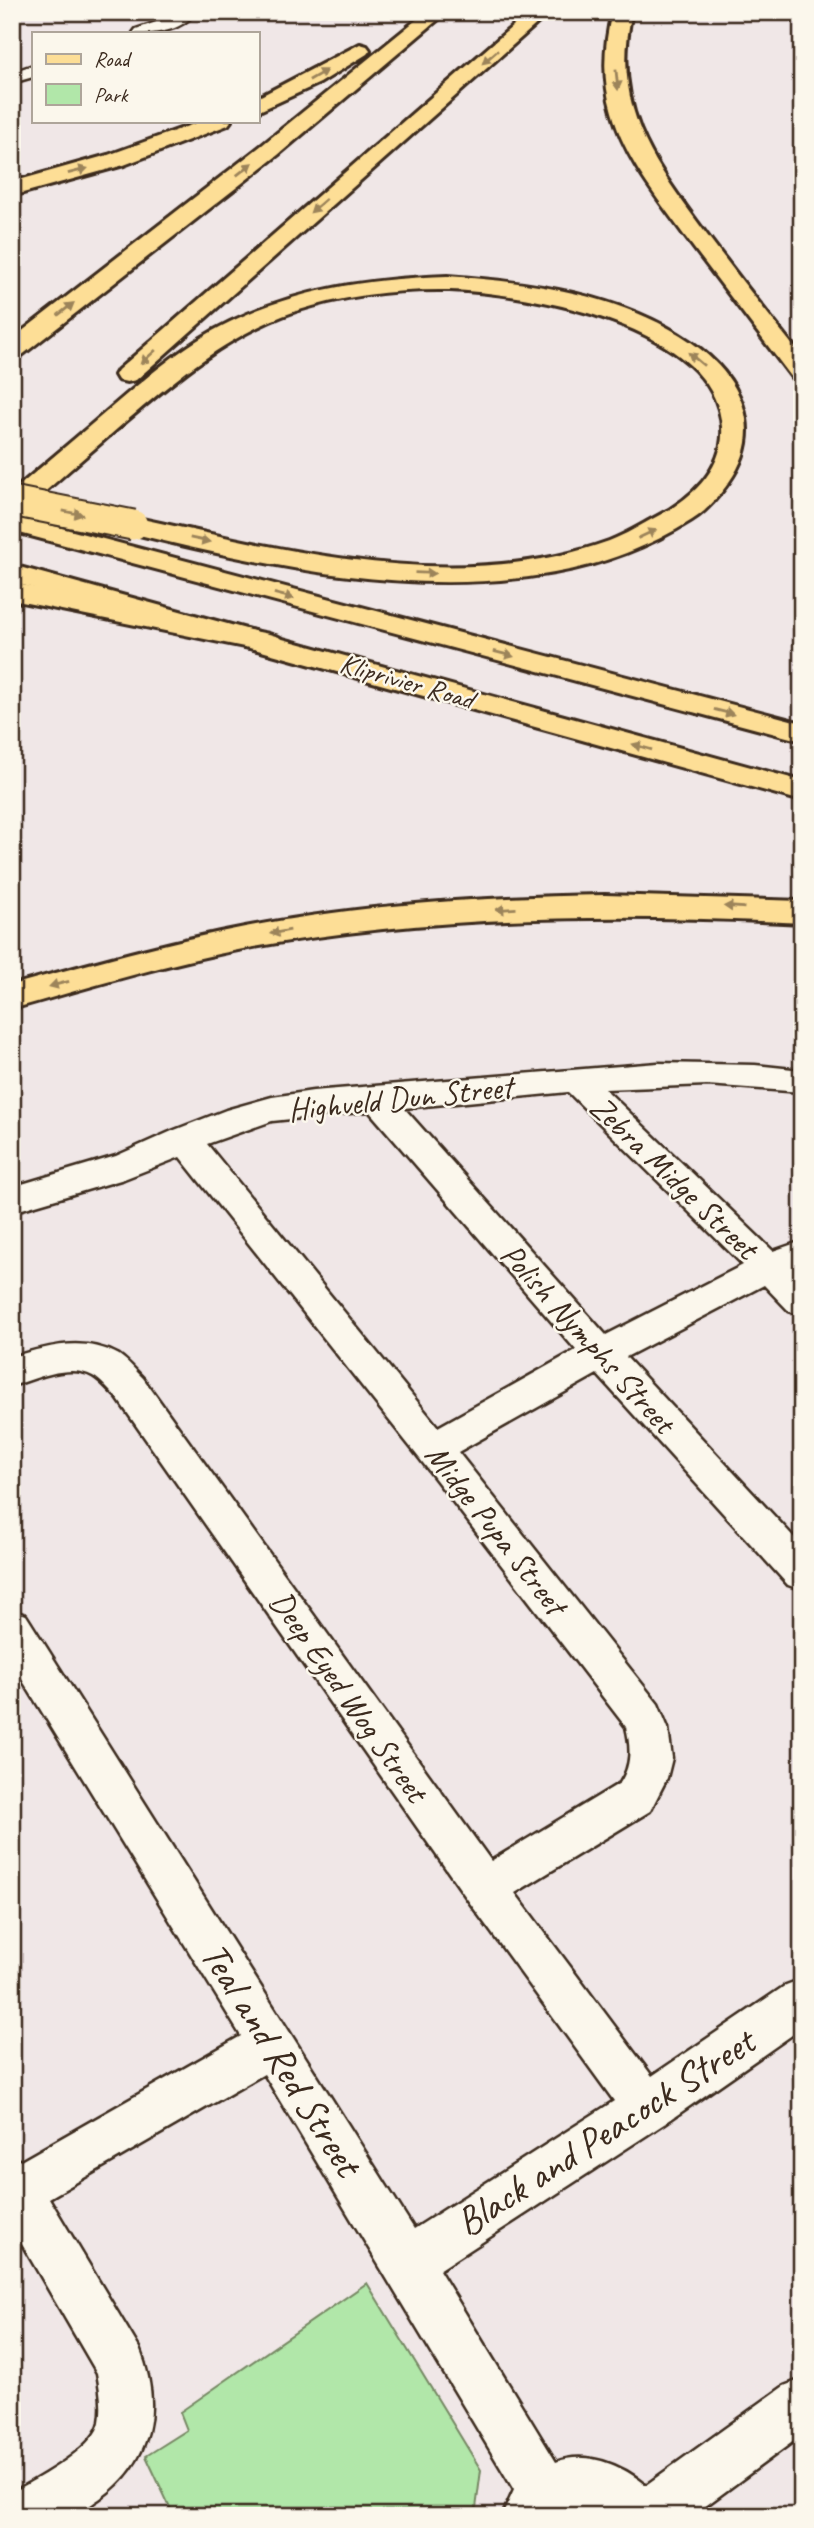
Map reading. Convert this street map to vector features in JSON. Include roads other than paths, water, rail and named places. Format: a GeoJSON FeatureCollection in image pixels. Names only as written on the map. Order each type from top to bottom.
{"type":"FeatureCollection","features":[{"type":"Feature","properties":{"kind":"main road"},"geometry":{"type":"LineString","coordinates":[[259,105],[313,79],[353,55],[412,12]]}},
{"type":"Feature","properties":{"kind":"main road"},"geometry":{"type":"LineString","coordinates":[[14,349],[270,150],[438,12]]}},
{"type":"Feature","properties":{"kind":"main road"},"geometry":{"type":"LineString","coordinates":[[106,394],[541,12]]}},
{"type":"Feature","properties":{"kind":"main road"},"geometry":{"type":"LineString","coordinates":[[622,12],[618,28],[617,83],[626,125],[636,147],[671,201],[802,374]]}},
{"type":"Feature","properties":{"kind":"main road"},"geometry":{"type":"LineString","coordinates":[[12,189],[116,160],[218,122]]}},
{"type":"Feature","properties":{"kind":"main road"},"geometry":{"type":"LineString","coordinates":[[461,285],[522,289],[619,314],[670,339],[705,366],[725,392],[735,427],[729,460],[721,475],[691,508],[664,526],[620,547],[559,564],[468,573],[426,574],[375,569],[209,542],[12,503],[171,370],[212,342],[242,325],[286,308],[330,296],[391,286],[461,285]]}},
{"type":"Feature","properties":{"kind":"main road"},"geometry":{"type":"LineString","coordinates":[[12,477],[33,458]]}},
{"type":"Feature","properties":{"kind":"main road","name":"Kliprivier Road"},"geometry":{"type":"LineString","coordinates":[[12,523],[802,732]]}},
{"type":"Feature","properties":{"kind":"main road"},"geometry":{"type":"LineString","coordinates":[[12,573],[68,596]]}},
{"type":"Feature","properties":{"kind":"main road"},"geometry":{"type":"LineString","coordinates":[[12,591],[68,596]]}},
{"type":"Feature","properties":{"kind":"main road","name":"Kliprivier Road"},"geometry":{"type":"LineString","coordinates":[[68,596],[269,643],[802,791]]}},
{"type":"Feature","properties":{"kind":"main road"},"geometry":{"type":"LineString","coordinates":[[12,997],[254,937],[362,920],[507,909],[630,906],[718,906],[802,912]]}},
{"type":"Feature","properties":{"kind":"street"},"geometry":{"type":"LineString","coordinates":[[145,32],[177,21],[187,12]]}},
{"type":"Feature","properties":{"kind":"street"},"geometry":{"type":"LineString","coordinates":[[12,79],[32,71]]}},
{"type":"Feature","properties":{"kind":"street","name":"Highveld Dun Street"},"geometry":{"type":"LineString","coordinates":[[12,1200],[144,1159],[184,1139],[252,1114],[327,1101],[378,1100],[577,1081],[694,1074],[754,1074],[802,1081]]}},
{"type":"Feature","properties":{"kind":"street","name":"Zebra Midge Street"},"geometry":{"type":"LineString","coordinates":[[577,1081],[802,1301]]}},
{"type":"Feature","properties":{"kind":"street","name":"Polish Nymphs Street"},"geometry":{"type":"LineString","coordinates":[[378,1100],[601,1354],[802,1573]]}},
{"type":"Feature","properties":{"kind":"street","name":"Midge Pupa Street"},"geometry":{"type":"LineString","coordinates":[[184,1139],[433,1448],[643,1717],[651,1736],[652,1755],[647,1781],[635,1797],[485,1888]]}},
{"type":"Feature","properties":{"kind":"street"},"geometry":{"type":"LineString","coordinates":[[433,1448],[601,1354],[767,1268],[802,1254]]}},
{"type":"Feature","properties":{"kind":"street","name":"Deep Eyed Wog Street"},"geometry":{"type":"LineString","coordinates":[[12,1372],[41,1361],[63,1357],[86,1359],[106,1366],[130,1388],[485,1888],[647,2107]]}},
{"type":"Feature","properties":{"kind":"street","name":"Teal and Red Street"},"geometry":{"type":"LineString","coordinates":[[12,1627],[407,2262],[537,2505]]}},
{"type":"Feature","properties":{"kind":"street","name":"Black and Peacock Street"},"geometry":{"type":"LineString","coordinates":[[407,2262],[647,2107],[802,2001]]}},
{"type":"Feature","properties":{"kind":"street"},"geometry":{"type":"LineString","coordinates":[[24,2516],[102,2466],[121,2442],[129,2395],[121,2366],[14,2188],[272,2044]]}},
{"type":"Feature","properties":{"kind":"street"},"geometry":{"type":"LineString","coordinates":[[648,2516],[802,2404]]}},
{"type":"Feature","properties":{"kind":"street"},"geometry":{"type":"LineString","coordinates":[[537,2505],[559,2486],[590,2482],[618,2494],[638,2516]]}}]}
